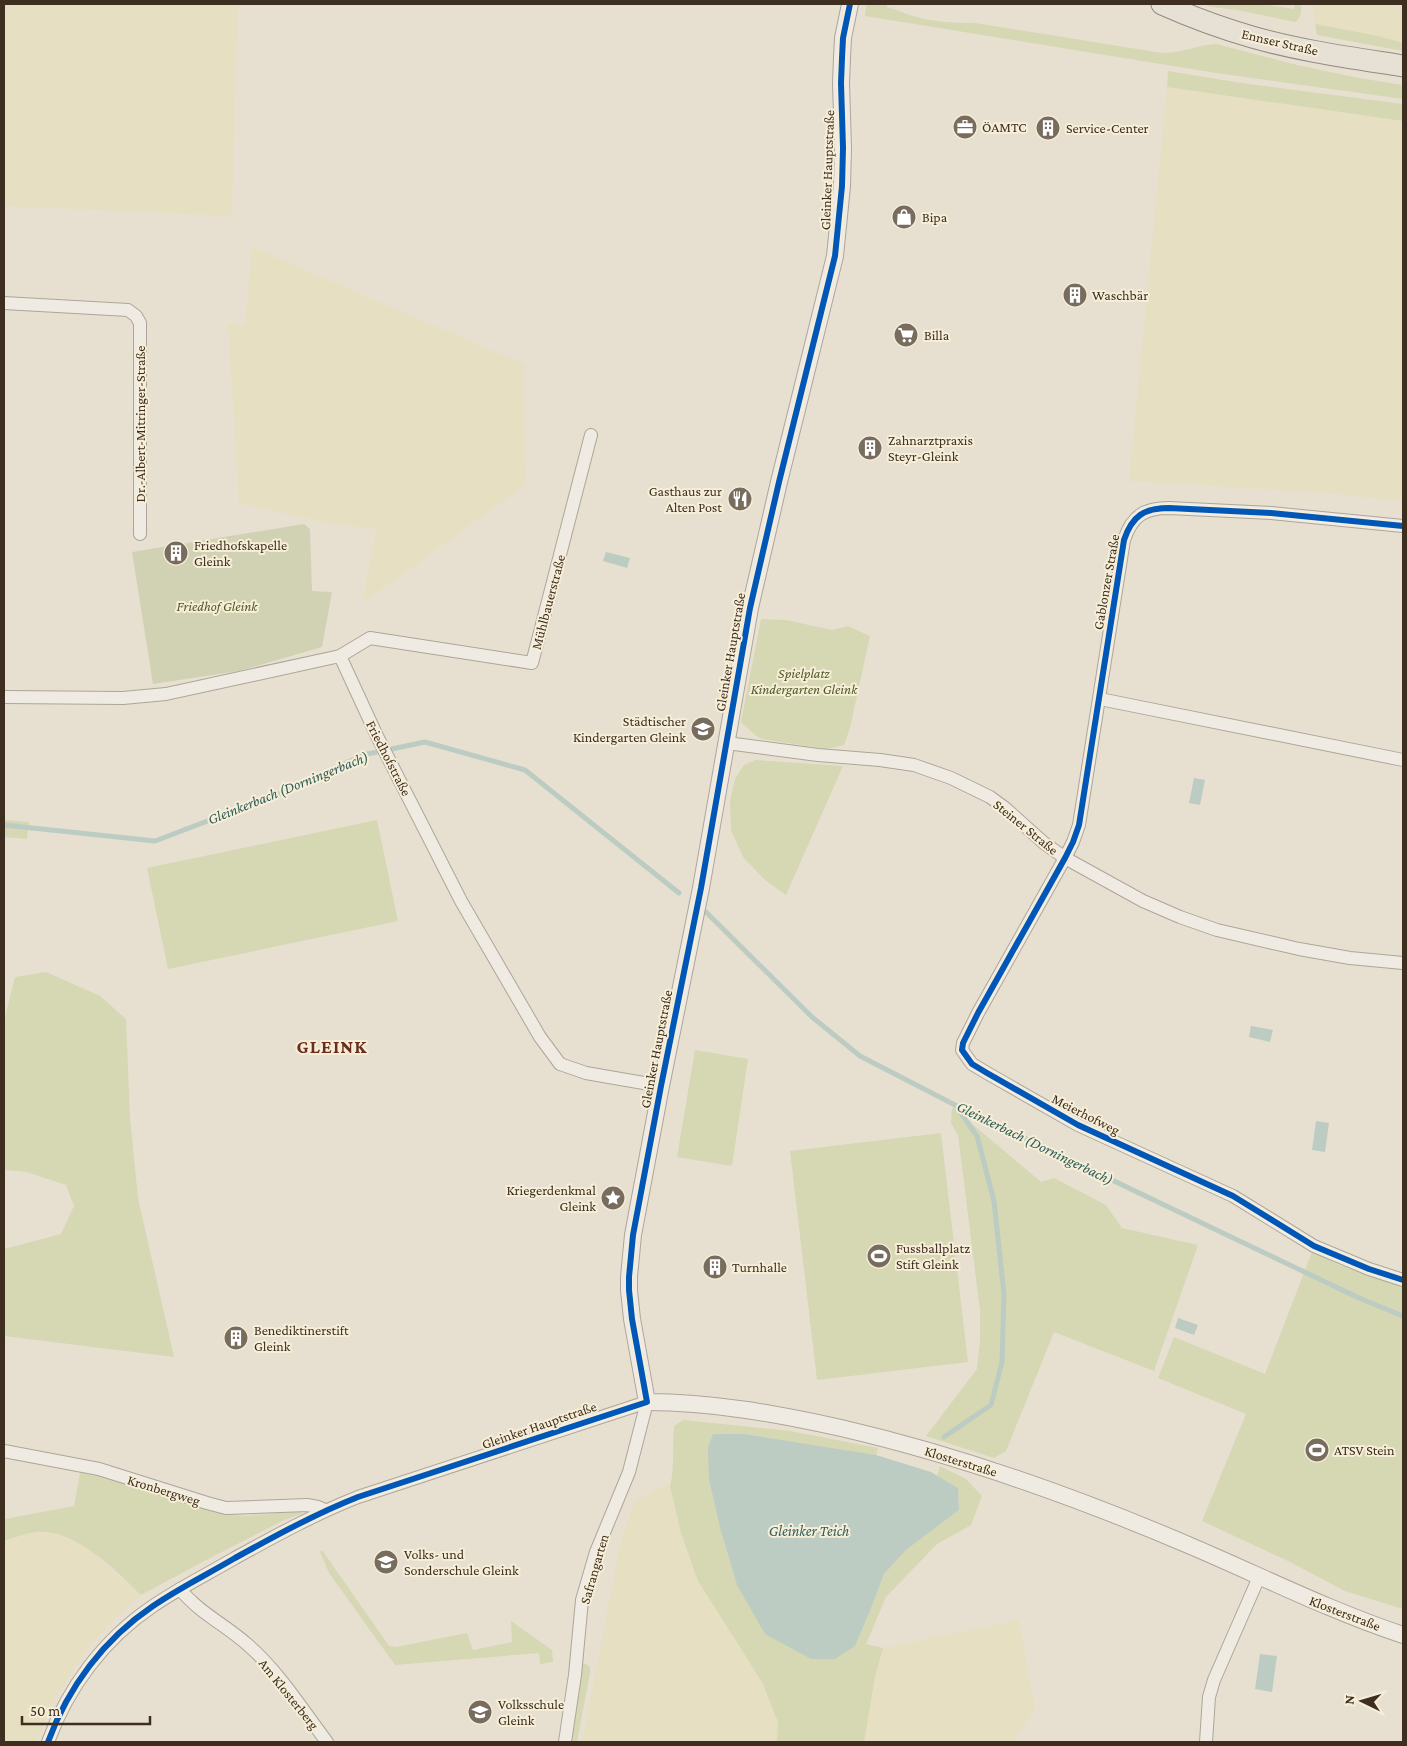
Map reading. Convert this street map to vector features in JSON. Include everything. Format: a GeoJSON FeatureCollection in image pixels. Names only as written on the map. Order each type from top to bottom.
{"type":"FeatureCollection","features":[{"type":"Feature","properties":{"kind":"main road","name":"Ennser Straße"},"geometry":{"type":"LineString","coordinates":[[1162,4],[1212,24],[1253,37],[1302,49],[1403,66]]}},
{"type":"Feature","properties":{"kind":"street","name":"Gleinker Hauptstraße"},"geometry":{"type":"LineString","coordinates":[[48,1742],[54,1724],[73,1689],[86,1669],[104,1648],[151,1607],[180,1589],[325,1510],[358,1497],[647,1402],[632,1319],[629,1278],[638,1203],[701,888],[741,655],[758,571],[835,256],[842,186],[841,83],[843,38],[850,4]]}},
{"type":"Feature","properties":{"kind":"street","name":"Dr.-Albert-Mitringer-Straße"},"geometry":{"type":"LineString","coordinates":[[4,304],[128,310],[136,316],[140,323],[140,534]]}},
{"type":"Feature","properties":{"kind":"street","name":"Mühlbauerstraße"},"geometry":{"type":"LineString","coordinates":[[340,656],[370,638],[532,663],[591,435]]}},
{"type":"Feature","properties":{"kind":"street","name":"Gablonzer Straße"},"geometry":{"type":"LineString","coordinates":[[1065,858],[1079,826],[1124,540],[1129,527],[1136,518],[1145,511],[1163,508],[1271,513],[1403,526]]}},
{"type":"Feature","properties":{"kind":"street"},"geometry":{"type":"LineString","coordinates":[[4,697],[122,698],[166,694],[340,656]]}},
{"type":"Feature","properties":{"kind":"street","name":"Friedhofstraße"},"geometry":{"type":"LineString","coordinates":[[340,656],[376,736],[461,901],[540,1037],[560,1064],[586,1073],[661,1086]]}},
{"type":"Feature","properties":{"kind":"street"},"geometry":{"type":"LineString","coordinates":[[1100,699],[1403,760]]}},
{"type":"Feature","properties":{"kind":"street","name":"Steiner Straße"},"geometry":{"type":"LineString","coordinates":[[727,743],[808,754],[900,762],[942,775],[972,787],[990,797],[1044,843],[1065,858],[1144,901],[1180,917],[1218,930],[1300,949],[1350,958],[1403,963]]}},
{"type":"Feature","properties":{"kind":"street","name":"Meierhofweg"},"geometry":{"type":"LineString","coordinates":[[1065,858],[963,1043],[962,1050],[968,1058],[987,1073],[1070,1121],[1218,1188],[1314,1246],[1369,1269],[1403,1280]]}},
{"type":"Feature","properties":{"kind":"street","name":"Klosterstraße"},"geometry":{"type":"LineString","coordinates":[[647,1402],[685,1403],[757,1411],[800,1419],[916,1447],[1045,1488],[1184,1544],[1355,1619],[1403,1635]]}},
{"type":"Feature","properties":{"kind":"street","name":"Safrangarten"},"geometry":{"type":"LineString","coordinates":[[564,1742],[575,1675],[582,1600],[596,1552],[629,1472],[647,1402]]}},
{"type":"Feature","properties":{"kind":"street","name":"Kronbergweg"},"geometry":{"type":"LineString","coordinates":[[4,1451],[99,1469],[226,1508],[307,1505],[325,1510]]}},
{"type":"Feature","properties":{"kind":"street"},"geometry":{"type":"LineString","coordinates":[[1206,1742],[1209,1697],[1214,1680],[1259,1577]]}},
{"type":"Feature","properties":{"kind":"street","name":"Am Klosterberg"},"geometry":{"type":"LineString","coordinates":[[180,1589],[190,1601],[247,1644],[279,1677],[327,1742]]}},
{"type":"Feature","properties":{"kind":"shaded area"},"geometry":{"type":"Polygon","coordinates":[[[4,4],[238,4],[232,216],[4,206],[4,4]]]}},
{"type":"Feature","properties":{"kind":"shaded area"},"geometry":{"type":"Polygon","coordinates":[[[1313,4],[1403,4],[1403,43],[1378,36],[1315,24],[1313,4]]]}},
{"type":"Feature","properties":{"kind":"shaded area"},"geometry":{"type":"Polygon","coordinates":[[[1167,87],[1403,121],[1403,501],[1324,493],[1129,481],[1167,87]]]}},
{"type":"Feature","properties":{"kind":"shaded area"},"geometry":{"type":"Polygon","coordinates":[[[252,247],[524,364],[525,485],[362,604],[376,530],[309,519],[239,503],[228,324],[245,325],[252,247]]]}},
{"type":"Feature","properties":{"kind":"shaded area"},"geometry":{"type":"Polygon","coordinates":[[[665,1485],[670,1486],[681,1533],[698,1581],[762,1682],[778,1722],[777,1742],[582,1742],[622,1535],[635,1502],[665,1485]]]}},
{"type":"Feature","properties":{"kind":"shaded area"},"geometry":{"type":"Polygon","coordinates":[[[38,1532],[57,1534],[78,1541],[141,1595],[114,1619],[84,1653],[56,1697],[36,1742],[4,1742],[4,1541],[38,1532]]]}},
{"type":"Feature","properties":{"kind":"shaded area"},"geometry":{"type":"Polygon","coordinates":[[[1019,1620],[1035,1709],[1014,1742],[864,1742],[875,1677],[883,1648],[1019,1620]]]}},
{"type":"Feature","properties":{"kind":"green space"},"geometry":{"type":"Polygon","coordinates":[[[868,4],[887,4],[887,7],[928,20],[975,23],[1162,53],[1216,44],[1297,65],[1403,85],[1403,99],[1216,73],[865,16],[868,4]]]}},
{"type":"Feature","properties":{"kind":"green space"},"geometry":{"type":"Polygon","coordinates":[[[1203,4],[1262,4],[1294,9],[1295,4],[1301,4],[1301,12],[1295,22],[1203,4]]]}},
{"type":"Feature","properties":{"kind":"green space"},"geometry":{"type":"Polygon","coordinates":[[[1315,24],[1378,36],[1403,43],[1403,51],[1317,35],[1315,24]]]}},
{"type":"Feature","properties":{"kind":"green space"},"geometry":{"type":"Polygon","coordinates":[[[1168,71],[1248,84],[1403,104],[1403,121],[1167,87],[1168,71]]]}},
{"type":"Feature","properties":{"kind":"green space","name":"Friedhof Gleink"},"geometry":{"type":"Polygon","coordinates":[[[304,524],[310,529],[312,591],[332,592],[322,647],[239,671],[153,684],[132,552],[304,524]]]}},
{"type":"Feature","properties":{"kind":"green space","name":"Spielplatz Kindergarten Gleink"},"geometry":{"type":"Polygon","coordinates":[[[761,619],[786,620],[832,630],[848,626],[870,636],[850,728],[844,745],[827,749],[762,739],[741,722],[761,619]]]}},
{"type":"Feature","properties":{"kind":"green space"},"geometry":{"type":"Polygon","coordinates":[[[755,760],[843,766],[786,895],[765,880],[743,857],[731,830],[730,801],[735,779],[744,765],[755,760]]]}},
{"type":"Feature","properties":{"kind":"green space"},"geometry":{"type":"Polygon","coordinates":[[[4,820],[29,822],[27,839],[4,837],[4,820]]]}},
{"type":"Feature","properties":{"kind":"green space"},"geometry":{"type":"Polygon","coordinates":[[[377,820],[398,921],[168,969],[147,868],[377,820]]]}},
{"type":"Feature","properties":{"kind":"green space"},"geometry":{"type":"Polygon","coordinates":[[[46,972],[100,996],[126,1019],[130,1118],[138,1198],[174,1357],[4,1336],[4,1249],[61,1234],[74,1206],[66,1185],[27,1172],[4,1170],[4,1021],[15,977],[46,972]]]}},
{"type":"Feature","properties":{"kind":"green space"},"geometry":{"type":"Polygon","coordinates":[[[695,1050],[748,1059],[732,1166],[677,1157],[695,1050]]]}},
{"type":"Feature","properties":{"kind":"green space"},"geometry":{"type":"Polygon","coordinates":[[[952,1107],[1041,1182],[1054,1178],[1106,1205],[1122,1228],[1198,1245],[1154,1371],[1054,1332],[1006,1451],[994,1458],[926,1436],[977,1369],[980,1341],[980,1311],[958,1135],[951,1123],[952,1107]]]}},
{"type":"Feature","properties":{"kind":"green space","name":"Fussballplatz Stift Gleink"},"geometry":{"type":"Polygon","coordinates":[[[941,1133],[968,1362],[817,1380],[790,1151],[941,1133]]]}},
{"type":"Feature","properties":{"kind":"green space","name":"ATSV Stein"},"geometry":{"type":"Polygon","coordinates":[[[1312,1252],[1342,1266],[1403,1287],[1403,1609],[1345,1591],[1290,1562],[1202,1521],[1246,1414],[1158,1378],[1174,1337],[1265,1374],[1312,1252]]]}},
{"type":"Feature","properties":{"kind":"green space"},"geometry":{"type":"Polygon","coordinates":[[[683,1420],[790,1431],[878,1448],[876,1455],[745,1434],[709,1480],[720,1528],[737,1585],[855,1646],[884,1574],[906,1550],[959,1510],[958,1488],[937,1476],[940,1466],[966,1479],[982,1496],[971,1525],[937,1544],[886,1597],[866,1644],[883,1648],[875,1677],[864,1742],[777,1742],[778,1722],[762,1682],[698,1581],[681,1533],[670,1486],[674,1426],[683,1420]]]}},
{"type":"Feature","properties":{"kind":"green space"},"geometry":{"type":"Polygon","coordinates":[[[80,1473],[97,1475],[198,1508],[231,1515],[246,1516],[300,1511],[302,1514],[284,1520],[141,1595],[94,1553],[66,1537],[38,1532],[4,1541],[5,1519],[74,1506],[80,1473]]]}},
{"type":"Feature","properties":{"kind":"green space"},"geometry":{"type":"Polygon","coordinates":[[[322,1550],[389,1646],[396,1647],[467,1633],[473,1650],[512,1642],[511,1621],[552,1650],[553,1662],[540,1664],[539,1653],[395,1665],[329,1573],[320,1552],[322,1550]]]}},
{"type":"Feature","properties":{"kind":"green space"},"geometry":{"type":"Polygon","coordinates":[[[582,1663],[590,1667],[590,1673],[577,1742],[571,1742],[582,1663]]]}},
{"type":"Feature","properties":{"kind":"water"},"geometry":{"type":"Polygon","coordinates":[[[606,552],[630,558],[627,568],[603,561],[606,552]]]}},
{"type":"Feature","properties":{"kind":"water"},"geometry":{"type":"Polygon","coordinates":[[[1194,778],[1205,780],[1200,805],[1189,803],[1194,778]]]}},
{"type":"Feature","properties":{"kind":"water"},"geometry":{"type":"Polygon","coordinates":[[[1251,1026],[1273,1030],[1270,1042],[1249,1037],[1251,1026]]]}},
{"type":"Feature","properties":{"kind":"water"},"geometry":{"type":"Polygon","coordinates":[[[1316,1121],[1329,1123],[1325,1152],[1312,1150],[1316,1121]]]}},
{"type":"Feature","properties":{"kind":"water"},"geometry":{"type":"Polygon","coordinates":[[[1178,1318],[1198,1325],[1194,1335],[1175,1328],[1178,1318]]]}},
{"type":"Feature","properties":{"kind":"water","name":"Gleinker Teich"},"geometry":{"type":"Polygon","coordinates":[[[713,1434],[745,1434],[876,1455],[931,1472],[958,1488],[959,1510],[906,1550],[884,1574],[855,1646],[835,1659],[811,1659],[765,1634],[737,1585],[720,1528],[709,1480],[708,1448],[713,1434]]]}},
{"type":"Feature","properties":{"kind":"water"},"geometry":{"type":"Polygon","coordinates":[[[1260,1654],[1277,1656],[1272,1692],[1255,1689],[1260,1654]]]}},
{"type":"Feature","properties":{"kind":"waterway","name":"Gleinkerbach (Dorningerbach)"},"geometry":{"type":"LineString","coordinates":[[4,825],[155,841],[294,788],[363,755],[425,742],[525,770],[679,893]]}},
{"type":"Feature","properties":{"kind":"waterway","name":"Gleinkerbach (Dorningerbach)"},"geometry":{"type":"LineString","coordinates":[[706,912],[812,1017],[860,1056],[955,1105],[1359,1298],[1403,1316]]}},
{"type":"Feature","properties":{"kind":"waterway"},"geometry":{"type":"LineString","coordinates":[[944,1437],[991,1405],[1002,1362],[1004,1294],[994,1201],[977,1136],[956,1106]]}},
{"type":"Feature","properties":{"kind":"cycle path"},"geometry":{"type":"LineString","coordinates":[[48,1742],[66,1702],[77,1684],[104,1649],[135,1619],[183,1587],[295,1526],[358,1497],[647,1402],[632,1319],[629,1290],[633,1235],[701,888],[750,608],[835,256],[842,186],[841,83],[843,38],[850,4]]}},
{"type":"Feature","properties":{"kind":"cycle path"},"geometry":{"type":"LineString","coordinates":[[1403,526],[1271,513],[1169,508],[1160,508],[1146,512],[1135,519],[1124,540],[1079,825],[1065,858],[978,1013],[963,1043],[962,1050],[972,1064],[1078,1125],[1233,1196],[1314,1246],[1369,1269],[1403,1280]]}},
{"type":"Feature","properties":{"kind":"place","name":"ÖAMTC"},"geometry":{"type":"Point","coordinates":[965,127]}},
{"type":"Feature","properties":{"kind":"place","name":"Service-Center"},"geometry":{"type":"Point","coordinates":[1048,128]}},
{"type":"Feature","properties":{"kind":"place","name":"Bipa"},"geometry":{"type":"Point","coordinates":[904,217]}},
{"type":"Feature","properties":{"kind":"place","name":"Waschbär"},"geometry":{"type":"Point","coordinates":[1075,295]}},
{"type":"Feature","properties":{"kind":"place","name":"Billa"},"geometry":{"type":"Point","coordinates":[906,335]}},
{"type":"Feature","properties":{"kind":"place","name":"Zahnarztpraxis Steyr-Gleink"},"geometry":{"type":"Point","coordinates":[870,448]}},
{"type":"Feature","properties":{"kind":"place","name":"Gasthaus zur Alten Post"},"geometry":{"type":"Point","coordinates":[740,499]}},
{"type":"Feature","properties":{"kind":"place","name":"Friedhofskapelle Gleink"},"geometry":{"type":"Point","coordinates":[176,553]}},
{"type":"Feature","properties":{"kind":"place","name":"Städtischer Kindergarten Gleink"},"geometry":{"type":"Point","coordinates":[703,729]}},
{"type":"Feature","properties":{"kind":"place","name":"Kriegerdenkmal Gleink"},"geometry":{"type":"Point","coordinates":[613,1198]}},
{"type":"Feature","properties":{"kind":"place","name":"Fussballplatz Stift Gleink"},"geometry":{"type":"Point","coordinates":[879,1256]}},
{"type":"Feature","properties":{"kind":"place","name":"Turnhalle"},"geometry":{"type":"Point","coordinates":[715,1267]}},
{"type":"Feature","properties":{"kind":"place","name":"Benediktinerstift Gleink"},"geometry":{"type":"Point","coordinates":[236,1338]}},
{"type":"Feature","properties":{"kind":"place","name":"ATSV Stein"},"geometry":{"type":"Point","coordinates":[1317,1450]}},
{"type":"Feature","properties":{"kind":"place","name":"Volks- und Sonderschule Gleink"},"geometry":{"type":"Point","coordinates":[386,1562]}},
{"type":"Feature","properties":{"kind":"place","name":"Volksschule Gleink"},"geometry":{"type":"Point","coordinates":[480,1712]}},
{"type":"Feature","properties":{"kind":"district","name":"GLEINK"},"geometry":{"type":"Point","coordinates":[332,1046]}}]}
